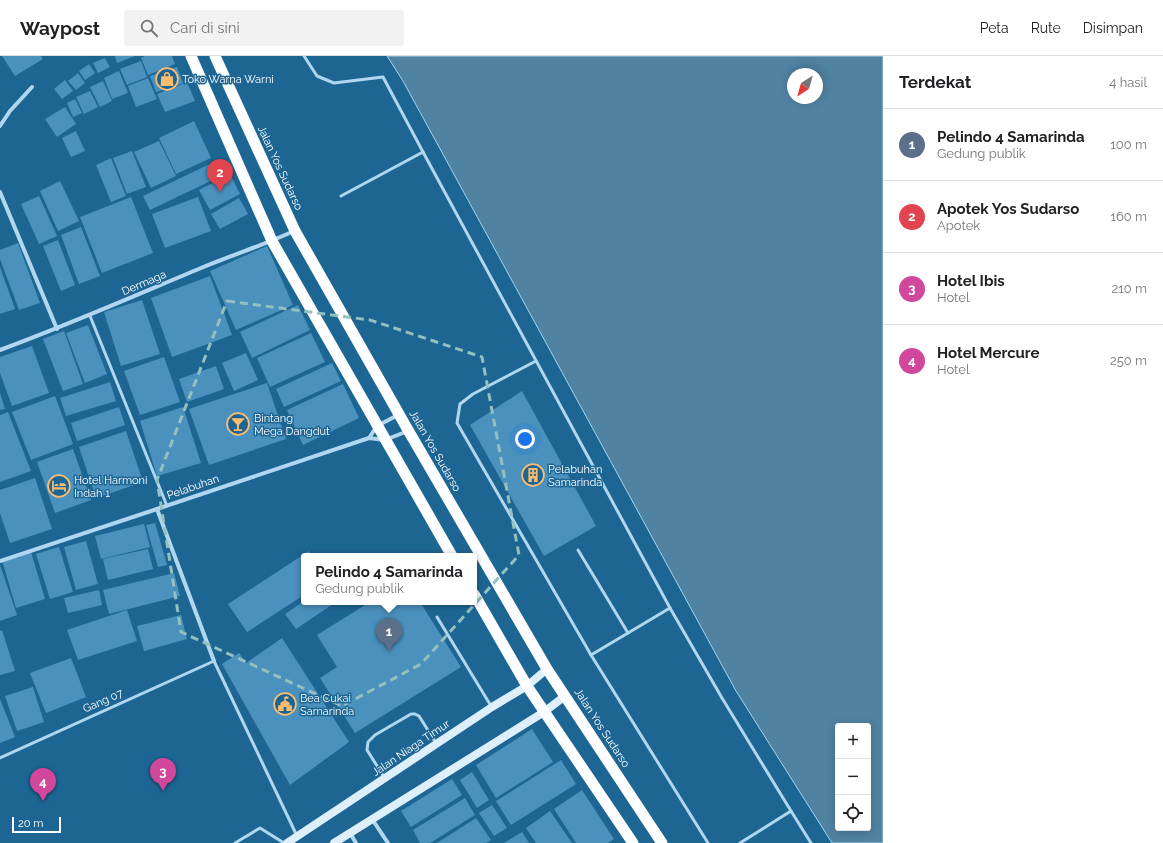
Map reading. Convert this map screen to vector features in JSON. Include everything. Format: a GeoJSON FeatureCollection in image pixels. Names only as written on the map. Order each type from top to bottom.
{"type":"FeatureCollection","features":[{"type":"Feature","properties":{"kind":"highway"},"geometry":{"type":"LineString","coordinates":[[191,56],[272,241],[450,553]]}},
{"type":"Feature","properties":{"kind":"highway","name":"Jalan Yos Sudarso"},"geometry":{"type":"LineString","coordinates":[[215,56],[295,231],[408,430],[547,669],[662,843]]}},
{"type":"Feature","properties":{"kind":"highway"},"geometry":{"type":"LineString","coordinates":[[477,599],[527,686],[633,843]]}},
{"type":"Feature","properties":{"kind":"main road","name":"Jalan Niaga Timur"},"geometry":{"type":"LineString","coordinates":[[285,843],[492,707],[527,686],[547,669]]}},
{"type":"Feature","properties":{"kind":"main road"},"geometry":{"type":"LineString","coordinates":[[334,843],[544,712],[565,696]]}},
{"type":"Feature","properties":{"kind":"street"},"geometry":{"type":"LineString","coordinates":[[0,126],[10,111],[32,87]]}},
{"type":"Feature","properties":{"kind":"street"},"geometry":{"type":"LineString","coordinates":[[0,192],[57,329]]}},
{"type":"Feature","properties":{"kind":"street","name":"Dermaga"},"geometry":{"type":"LineString","coordinates":[[0,350],[90,316],[202,268],[295,231]]}},
{"type":"Feature","properties":{"kind":"street"},"geometry":{"type":"LineString","coordinates":[[369,438],[377,426],[399,414]]}},
{"type":"Feature","properties":{"kind":"street"},"geometry":{"type":"LineString","coordinates":[[385,440],[408,430]]}},
{"type":"Feature","properties":{"kind":"street","name":"Pelabuhan"},"geometry":{"type":"LineString","coordinates":[[0,561],[157,510],[369,438],[385,440]]}},
{"type":"Feature","properties":{"kind":"street"},"geometry":{"type":"LineString","coordinates":[[157,510],[214,661]]}},
{"type":"Feature","properties":{"kind":"street"},"geometry":{"type":"LineString","coordinates":[[372,819],[388,843]]}},
{"type":"Feature","properties":{"kind":"street"},"geometry":{"type":"LineString","coordinates":[[350,833],[356,843]]}},
{"type":"Feature","properties":{"kind":"lane"},"geometry":{"type":"LineString","coordinates":[[304,56],[317,76],[334,82],[383,77],[670,608],[722,698],[811,843]]}},
{"type":"Feature","properties":{"kind":"lane"},"geometry":{"type":"LineString","coordinates":[[342,196],[423,152]]}},
{"type":"Feature","properties":{"kind":"lane"},"geometry":{"type":"LineString","coordinates":[[90,316],[167,506]]}},
{"type":"Feature","properties":{"kind":"lane"},"geometry":{"type":"LineString","coordinates":[[536,361],[466,399],[460,404],[457,423],[591,655],[708,843]]}},
{"type":"Feature","properties":{"kind":"lane"},"geometry":{"type":"LineString","coordinates":[[578,550],[628,633]]}},
{"type":"Feature","properties":{"kind":"lane"},"geometry":{"type":"LineString","coordinates":[[591,655],[670,608]]}},
{"type":"Feature","properties":{"kind":"lane"},"geometry":{"type":"LineString","coordinates":[[437,617],[492,707]]}},
{"type":"Feature","properties":{"kind":"lane"},"geometry":{"type":"LineString","coordinates":[[214,661],[297,836]]}},
{"type":"Feature","properties":{"kind":"lane","name":"Gang 07"},"geometry":{"type":"LineString","coordinates":[[0,758],[214,661]]}},
{"type":"Feature","properties":{"kind":"lane"},"geometry":{"type":"LineString","coordinates":[[384,779],[367,750],[368,742],[375,735],[411,714],[416,714],[419,716],[437,744]]}},
{"type":"Feature","properties":{"kind":"lane"},"geometry":{"type":"LineString","coordinates":[[740,843],[791,811]]}},
{"type":"Feature","properties":{"kind":"lane"},"geometry":{"type":"LineString","coordinates":[[235,843],[260,828],[285,843]]}},
{"type":"Feature","properties":{"kind":"lane"},"geometry":{"type":"LineString","coordinates":[[748,838],[751,843]]}},
{"type":"Feature","properties":{"kind":"highlighted area"},"geometry":{"type":"Polygon","coordinates":[[[227,301],[370,320],[482,357],[519,555],[421,664],[342,706],[181,632],[157,480],[227,301]]]}},
{"type":"Feature","properties":{"kind":"water"},"geometry":{"type":"Polygon","coordinates":[[[387,56],[883,56],[883,843],[832,843],[736,691],[403,81],[387,56]]]}},
{"type":"Feature","properties":{"kind":"building"},"geometry":{"type":"Polygon","coordinates":[[[2,56],[41,56],[43,59],[15,76],[2,56]]]}},
{"type":"Feature","properties":{"kind":"building"},"geometry":{"type":"Polygon","coordinates":[[[115,56],[135,56],[117,63],[115,56]]]}},
{"type":"Feature","properties":{"kind":"building"},"geometry":{"type":"Polygon","coordinates":[[[145,56],[172,56],[175,64],[148,75],[141,58],[145,56]]]}},
{"type":"Feature","properties":{"kind":"building"},"geometry":{"type":"Polygon","coordinates":[[[105,58],[110,67],[98,73],[93,63],[105,58]]]}},
{"type":"Feature","properties":{"kind":"building"},"geometry":{"type":"Polygon","coordinates":[[[141,61],[147,77],[127,85],[120,69],[141,61]]]}},
{"type":"Feature","properties":{"kind":"building"},"geometry":{"type":"Polygon","coordinates":[[[89,64],[95,73],[85,80],[79,71],[89,64]]]}},
{"type":"Feature","properties":{"kind":"building","name":"Toko Warna Warni"},"geometry":{"type":"Polygon","coordinates":[[[177,67],[183,83],[156,92],[150,76],[177,67]]]}},
{"type":"Feature","properties":{"kind":"building"},"geometry":{"type":"Polygon","coordinates":[[[119,71],[128,93],[112,99],[104,78],[119,71]]]}},
{"type":"Feature","properties":{"kind":"building"},"geometry":{"type":"Polygon","coordinates":[[[78,73],[85,83],[76,90],[68,81],[78,73]]]}},
{"type":"Feature","properties":{"kind":"building"},"geometry":{"type":"Polygon","coordinates":[[[148,78],[157,99],[136,107],[128,86],[148,78]]]}},
{"type":"Feature","properties":{"kind":"building"},"geometry":{"type":"Polygon","coordinates":[[[65,80],[73,91],[62,99],[54,89],[65,80]]]}},
{"type":"Feature","properties":{"kind":"building"},"geometry":{"type":"Polygon","coordinates":[[[103,81],[112,101],[100,107],[90,87],[103,81]]]}},
{"type":"Feature","properties":{"kind":"building"},"geometry":{"type":"Polygon","coordinates":[[[187,82],[195,101],[165,112],[157,94],[187,82]]]}},
{"type":"Feature","properties":{"kind":"building"},"geometry":{"type":"Polygon","coordinates":[[[90,91],[98,107],[84,114],[76,97],[90,91]]]}},
{"type":"Feature","properties":{"kind":"building"},"geometry":{"type":"Polygon","coordinates":[[[75,99],[82,113],[73,117],[67,103],[75,99]]]}},
{"type":"Feature","properties":{"kind":"building"},"geometry":{"type":"Polygon","coordinates":[[[65,107],[76,124],[57,137],[45,119],[65,107]]]}},
{"type":"Feature","properties":{"kind":"building"},"geometry":{"type":"Polygon","coordinates":[[[194,121],[211,158],[176,174],[159,138],[194,121]]]}},
{"type":"Feature","properties":{"kind":"building"},"geometry":{"type":"Polygon","coordinates":[[[76,131],[85,151],[71,157],[62,138],[76,131]]]}},
{"type":"Feature","properties":{"kind":"building"},"geometry":{"type":"Polygon","coordinates":[[[159,141],[176,176],[151,188],[134,152],[159,141]]]}},
{"type":"Feature","properties":{"kind":"building"},"geometry":{"type":"Polygon","coordinates":[[[132,151],[146,187],[127,194],[113,158],[132,151]]]}},
{"type":"Feature","properties":{"kind":"building"},"geometry":{"type":"Polygon","coordinates":[[[111,158],[126,196],[111,202],[96,165],[111,158]]]}},
{"type":"Feature","properties":{"kind":"building"},"geometry":{"type":"Polygon","coordinates":[[[214,162],[221,176],[150,210],[143,196],[214,162]]]}},
{"type":"Feature","properties":{"kind":"building"},"geometry":{"type":"Polygon","coordinates":[[[230,174],[240,194],[210,210],[199,190],[230,174]]]}},
{"type":"Feature","properties":{"kind":"building"},"geometry":{"type":"Polygon","coordinates":[[[60,181],[79,221],[58,231],[40,191],[60,181]]]}},
{"type":"Feature","properties":{"kind":"building"},"geometry":{"type":"Polygon","coordinates":[[[39,196],[57,236],[39,244],[21,204],[39,196]]]}},
{"type":"Feature","properties":{"kind":"building"},"geometry":{"type":"Polygon","coordinates":[[[131,197],[153,253],[102,273],[80,217],[131,197]]]}},
{"type":"Feature","properties":{"kind":"building"},"geometry":{"type":"Polygon","coordinates":[[[198,197],[211,231],[165,248],[152,214],[198,197]]]}},
{"type":"Feature","properties":{"kind":"building"},"geometry":{"type":"Polygon","coordinates":[[[239,198],[248,214],[220,229],[211,214],[239,198]]]}},
{"type":"Feature","properties":{"kind":"building"},"geometry":{"type":"Polygon","coordinates":[[[81,227],[100,276],[79,284],[61,235],[81,227]]]}},
{"type":"Feature","properties":{"kind":"building"},"geometry":{"type":"Polygon","coordinates":[[[58,240],[75,285],[61,291],[43,246],[58,240]]]}},
{"type":"Feature","properties":{"kind":"building"},"geometry":{"type":"Polygon","coordinates":[[[18,243],[40,303],[19,310],[0,259],[0,250],[18,243]]]}},
{"type":"Feature","properties":{"kind":"building"},"geometry":{"type":"Polygon","coordinates":[[[267,246],[293,305],[236,330],[210,271],[267,246]]]}},
{"type":"Feature","properties":{"kind":"building"},"geometry":{"type":"Polygon","coordinates":[[[0,267],[15,309],[0,314],[0,267]]]}},
{"type":"Feature","properties":{"kind":"building"},"geometry":{"type":"Polygon","coordinates":[[[210,276],[232,335],[172,357],[151,298],[210,276]]]}},
{"type":"Feature","properties":{"kind":"building"},"geometry":{"type":"Polygon","coordinates":[[[142,300],[160,354],[121,366],[104,312],[142,300]]]}},
{"type":"Feature","properties":{"kind":"building"},"geometry":{"type":"Polygon","coordinates":[[[298,305],[310,330],[252,358],[240,332],[298,305]]]}},
{"type":"Feature","properties":{"kind":"building"},"geometry":{"type":"Polygon","coordinates":[[[88,325],[107,374],[85,383],[66,333],[88,325]]]}},
{"type":"Feature","properties":{"kind":"building"},"geometry":{"type":"Polygon","coordinates":[[[64,331],[83,384],[63,391],[43,339],[64,331]]]}},
{"type":"Feature","properties":{"kind":"building"},"geometry":{"type":"Polygon","coordinates":[[[311,333],[325,362],[270,387],[257,358],[311,333]]]}},
{"type":"Feature","properties":{"kind":"building"},"geometry":{"type":"Polygon","coordinates":[[[32,346],[49,393],[12,406],[0,373],[0,357],[32,346]]]}},
{"type":"Feature","properties":{"kind":"building"},"geometry":{"type":"Polygon","coordinates":[[[246,353],[258,380],[234,391],[222,363],[246,353]]]}},
{"type":"Feature","properties":{"kind":"building"},"geometry":{"type":"Polygon","coordinates":[[[164,357],[180,402],[140,415],[124,371],[164,357]]]}},
{"type":"Feature","properties":{"kind":"building"},"geometry":{"type":"Polygon","coordinates":[[[332,363],[341,381],[284,407],[276,389],[332,363]]]}},
{"type":"Feature","properties":{"kind":"building"},"geometry":{"type":"Polygon","coordinates":[[[216,366],[224,389],[187,402],[179,379],[216,366]]]}},
{"type":"Feature","properties":{"kind":"building"},"geometry":{"type":"Polygon","coordinates":[[[110,382],[116,401],[66,416],[60,398],[110,382]]]}},
{"type":"Feature","properties":{"kind":"building","name":"Bintang Mega Dangdut"},"geometry":{"type":"Polygon","coordinates":[[[267,383],[286,439],[209,465],[189,409],[267,383]]]}},
{"type":"Feature","properties":{"kind":"building"},"geometry":{"type":"Polygon","coordinates":[[[343,384],[359,418],[303,445],[287,410],[343,384]]]}},
{"type":"Feature","properties":{"kind":"building","name":"Pelabuhan Samarinda"},"geometry":{"type":"Polygon","coordinates":[[[522,391],[596,526],[544,556],[470,425],[522,391]]]}},
{"type":"Feature","properties":{"kind":"building"},"geometry":{"type":"Polygon","coordinates":[[[0,393],[5,409],[0,410],[0,393]]]}},
{"type":"Feature","properties":{"kind":"building"},"geometry":{"type":"Polygon","coordinates":[[[55,396],[73,444],[31,460],[12,412],[55,396]]]}},
{"type":"Feature","properties":{"kind":"building"},"geometry":{"type":"Polygon","coordinates":[[[119,407],[125,425],[77,441],[71,423],[119,407]]]}},
{"type":"Feature","properties":{"kind":"building"},"geometry":{"type":"Polygon","coordinates":[[[183,407],[201,463],[157,476],[140,421],[183,407]]]}},
{"type":"Feature","properties":{"kind":"building"},"geometry":{"type":"Polygon","coordinates":[[[8,412],[31,471],[0,482],[0,415],[8,412]]]}},
{"type":"Feature","properties":{"kind":"building"},"geometry":{"type":"Polygon","coordinates":[[[126,431],[143,482],[96,498],[79,447],[126,431]]]}},
{"type":"Feature","properties":{"kind":"building"},"geometry":{"type":"Polygon","coordinates":[[[73,449],[91,500],[55,513],[37,462],[73,449]]]}},
{"type":"Feature","properties":{"kind":"building"},"geometry":{"type":"Polygon","coordinates":[[[35,478],[52,529],[10,543],[0,513],[0,490],[35,478]]]}},
{"type":"Feature","properties":{"kind":"building"},"geometry":{"type":"Polygon","coordinates":[[[155,523],[167,565],[158,567],[146,525],[155,523]]]}},
{"type":"Feature","properties":{"kind":"building"},"geometry":{"type":"Polygon","coordinates":[[[144,524],[150,547],[101,559],[95,536],[144,524]]]}},
{"type":"Feature","properties":{"kind":"building"},"geometry":{"type":"Polygon","coordinates":[[[86,541],[98,584],[76,590],[64,547],[86,541]]]}},
{"type":"Feature","properties":{"kind":"building"},"geometry":{"type":"Polygon","coordinates":[[[59,547],[73,592],[50,599],[36,554],[59,547]]]}},
{"type":"Feature","properties":{"kind":"building"},"geometry":{"type":"Polygon","coordinates":[[[148,549],[153,569],[108,580],[103,559],[148,549]]]}},
{"type":"Feature","properties":{"kind":"building"},"geometry":{"type":"Polygon","coordinates":[[[31,552],[45,599],[16,608],[2,560],[31,552]]]}},
{"type":"Feature","properties":{"kind":"building"},"geometry":{"type":"Polygon","coordinates":[[[301,556],[301,597],[247,632],[228,604],[301,556]]]}},
{"type":"Feature","properties":{"kind":"building"},"geometry":{"type":"Polygon","coordinates":[[[0,565],[17,615],[0,621],[0,565]]]}},
{"type":"Feature","properties":{"kind":"building"},"geometry":{"type":"Polygon","coordinates":[[[174,573],[180,596],[109,614],[103,590],[174,573]]]}},
{"type":"Feature","properties":{"kind":"building"},"geometry":{"type":"Polygon","coordinates":[[[99,590],[102,605],[68,613],[64,598],[99,590]]]}},
{"type":"Feature","properties":{"kind":"building"},"geometry":{"type":"Polygon","coordinates":[[[301,603],[301,605],[332,605],[296,629],[285,614],[301,603]]]}},
{"type":"Feature","properties":{"kind":"building"},"geometry":{"type":"Polygon","coordinates":[[[365,605],[422,605],[461,667],[355,733],[320,678],[337,667],[317,635],[365,605]]]}},
{"type":"Feature","properties":{"kind":"building"},"geometry":{"type":"Polygon","coordinates":[[[127,610],[137,641],[78,660],[67,630],[127,610]]]}},
{"type":"Feature","properties":{"kind":"building"},"geometry":{"type":"Polygon","coordinates":[[[181,615],[187,639],[144,651],[137,626],[181,615]]]}},
{"type":"Feature","properties":{"kind":"building"},"geometry":{"type":"Polygon","coordinates":[[[2,630],[15,671],[0,675],[0,631],[2,630]]]}},
{"type":"Feature","properties":{"kind":"building","name":"Bea Cukai Samarinda"},"geometry":{"type":"Polygon","coordinates":[[[282,638],[349,742],[290,785],[222,664],[239,653],[246,663],[282,638]]]}},
{"type":"Feature","properties":{"kind":"building"},"geometry":{"type":"Polygon","coordinates":[[[71,658],[86,697],[46,713],[30,673],[71,658]]]}},
{"type":"Feature","properties":{"kind":"building"},"geometry":{"type":"Polygon","coordinates":[[[33,687],[44,722],[17,731],[5,696],[33,687]]]}},
{"type":"Feature","properties":{"kind":"building"},"geometry":{"type":"Polygon","coordinates":[[[0,699],[15,737],[0,743],[0,699]]]}},
{"type":"Feature","properties":{"kind":"building"},"geometry":{"type":"Polygon","coordinates":[[[532,729],[553,762],[496,798],[476,765],[532,729]]]}},
{"type":"Feature","properties":{"kind":"building"},"geometry":{"type":"Polygon","coordinates":[[[561,760],[576,784],[511,825],[496,801],[561,760]]]}},
{"type":"Feature","properties":{"kind":"building"},"geometry":{"type":"Polygon","coordinates":[[[472,772],[489,800],[477,808],[460,780],[472,772]]]}},
{"type":"Feature","properties":{"kind":"building"},"geometry":{"type":"Polygon","coordinates":[[[452,779],[462,795],[411,827],[401,811],[452,779]]]}},
{"type":"Feature","properties":{"kind":"building"},"geometry":{"type":"Polygon","coordinates":[[[582,790],[614,839],[608,843],[576,843],[554,809],[582,790]]]}},
{"type":"Feature","properties":{"kind":"building"},"geometry":{"type":"Polygon","coordinates":[[[465,798],[475,815],[430,843],[420,843],[413,830],[465,798]]]}},
{"type":"Feature","properties":{"kind":"building"},"geometry":{"type":"Polygon","coordinates":[[[492,805],[507,828],[494,836],[479,813],[492,805]]]}},
{"type":"Feature","properties":{"kind":"building"},"geometry":{"type":"Polygon","coordinates":[[[550,811],[572,843],[536,843],[526,828],[550,811]]]}},
{"type":"Feature","properties":{"kind":"building"},"geometry":{"type":"Polygon","coordinates":[[[476,818],[491,840],[486,843],[437,843],[476,818]]]}},
{"type":"Feature","properties":{"kind":"building"},"geometry":{"type":"Polygon","coordinates":[[[522,832],[529,843],[504,843],[522,832]]]}},
{"type":"Feature","properties":{"kind":"place","name":"Toko Warna Warni"},"geometry":{"type":"Point","coordinates":[167,79]}},
{"type":"Feature","properties":{"kind":"place","name":"Apotek Yos Sudarso"},"geometry":{"type":"Point","coordinates":[220,192]}},
{"type":"Feature","properties":{"kind":"place","name":"Bintang Mega Dangdut"},"geometry":{"type":"Point","coordinates":[238,424]}},
{"type":"Feature","properties":{"kind":"place","name":"Pelabuhan Samarinda"},"geometry":{"type":"Point","coordinates":[533,475]}},
{"type":"Feature","properties":{"kind":"place","name":"Hotel Harmoni Indah 1"},"geometry":{"type":"Point","coordinates":[59,486]}},
{"type":"Feature","properties":{"kind":"place","name":"Pelindo 4 Samarinda"},"geometry":{"type":"Point","coordinates":[389,651]}},
{"type":"Feature","properties":{"kind":"place","name":"Bea Cukai Samarinda"},"geometry":{"type":"Point","coordinates":[285,704]}},
{"type":"Feature","properties":{"kind":"place","name":"Hotel Ibis"},"geometry":{"type":"Point","coordinates":[163,791]}},
{"type":"Feature","properties":{"kind":"place","name":"Hotel Mercure"},"geometry":{"type":"Point","coordinates":[43,801]}}]}
